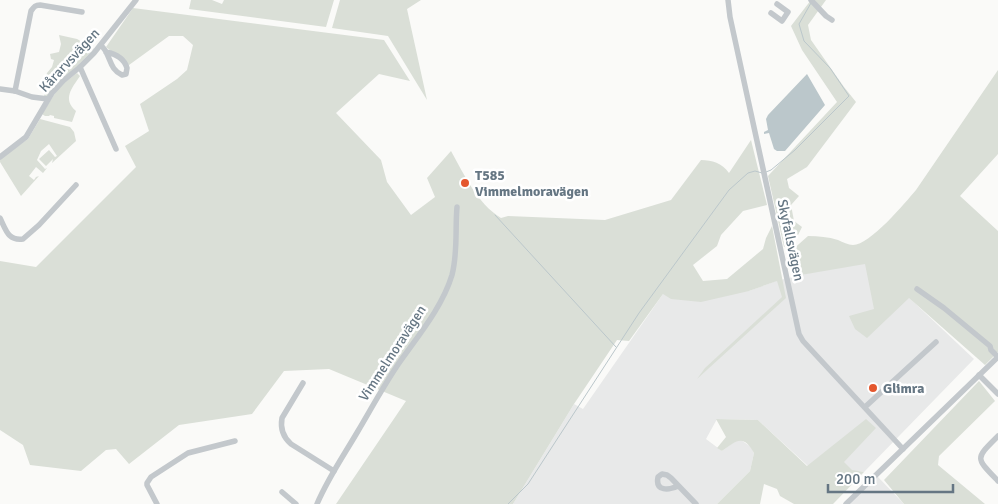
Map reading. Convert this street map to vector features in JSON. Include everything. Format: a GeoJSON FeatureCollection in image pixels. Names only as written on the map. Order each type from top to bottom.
{"type":"FeatureCollection","features":[{"type":"Feature","properties":{"kind":"street","name":"Kårarvsvägen"},"geometry":{"type":"LineString","coordinates":[[0,157],[26,137],[55,89],[101,45],[136,0]]}},
{"type":"Feature","properties":{"kind":"street","name":"Skyfallsvägen"},"geometry":{"type":"LineString","coordinates":[[728,0],[730,17],[799,334],[803,341],[903,449]]}},
{"type":"Feature","properties":{"kind":"street"},"geometry":{"type":"LineString","coordinates":[[811,0],[832,20]]}},
{"type":"Feature","properties":{"kind":"street"},"geometry":{"type":"LineString","coordinates":[[771,13],[782,21],[788,12],[777,4]]}},
{"type":"Feature","properties":{"kind":"street"},"geometry":{"type":"LineString","coordinates":[[15,91],[33,8],[40,5],[82,12]]}},
{"type":"Feature","properties":{"kind":"street"},"geometry":{"type":"LineString","coordinates":[[101,45],[106,52]]}},
{"type":"Feature","properties":{"kind":"street"},"geometry":{"type":"LineString","coordinates":[[80,67],[116,148]]}},
{"type":"Feature","properties":{"kind":"street"},"geometry":{"type":"LineString","coordinates":[[0,89],[48,99]]}},
{"type":"Feature","properties":{"kind":"street"},"geometry":{"type":"LineString","coordinates":[[0,218],[10,236],[15,239],[24,239],[76,185]]}},
{"type":"Feature","properties":{"kind":"street","name":"Vimmelmoravägen"},"geometry":{"type":"LineString","coordinates":[[317,504],[334,470],[394,371],[444,295],[449,283],[456,253],[457,206]]}},
{"type":"Feature","properties":{"kind":"street"},"geometry":{"type":"LineString","coordinates":[[846,504],[998,357],[991,350],[990,346],[944,308],[917,289]]}},
{"type":"Feature","properties":{"kind":"street"},"geometry":{"type":"LineString","coordinates":[[865,407],[936,342]]}},
{"type":"Feature","properties":{"kind":"street"},"geometry":{"type":"LineString","coordinates":[[979,375],[998,394]]}},
{"type":"Feature","properties":{"kind":"street"},"geometry":{"type":"LineString","coordinates":[[303,383],[282,418],[282,431],[291,444],[334,470]]}},
{"type":"Feature","properties":{"kind":"street"},"geometry":{"type":"LineString","coordinates":[[998,436],[980,456],[982,464],[998,481]]}},
{"type":"Feature","properties":{"kind":"street"},"geometry":{"type":"LineString","coordinates":[[157,504],[147,485],[151,477],[188,453],[235,441]]}},
{"type":"Feature","properties":{"kind":"street"},"geometry":{"type":"LineString","coordinates":[[678,486],[696,504]]}},
{"type":"Feature","properties":{"kind":"street"},"geometry":{"type":"LineString","coordinates":[[282,492],[296,504]]}},
{"type":"Feature","properties":{"kind":"shaded area"},"geometry":{"type":"Polygon","coordinates":[[[191,0],[212,0],[222,4],[224,0],[334,0],[326,27],[189,9],[191,0]]]}},
{"type":"Feature","properties":{"kind":"shaded area"},"geometry":{"type":"Polygon","coordinates":[[[340,0],[421,0],[407,9],[427,100],[388,36],[332,28],[340,0]]]}},
{"type":"Feature","properties":{"kind":"shaded area"},"geometry":{"type":"Polygon","coordinates":[[[811,0],[826,0],[808,25],[811,40],[856,102],[807,167],[787,179],[789,188],[799,196],[791,205],[794,221],[802,227],[796,239],[784,247],[768,176],[837,102],[802,50],[791,26],[811,0]]]}},
{"type":"Feature","properties":{"kind":"shaded area"},"geometry":{"type":"Polygon","coordinates":[[[133,8],[384,40],[410,81],[379,74],[336,113],[381,160],[387,182],[411,215],[435,197],[427,178],[451,151],[478,197],[501,218],[508,216],[605,220],[671,200],[701,160],[716,163],[729,173],[751,140],[767,205],[743,211],[721,235],[717,246],[693,265],[703,281],[727,279],[763,249],[772,226],[786,298],[697,379],[705,368],[782,297],[777,281],[749,291],[701,302],[671,299],[663,294],[629,341],[617,340],[574,404],[513,504],[336,504],[406,401],[329,369],[284,371],[252,414],[179,425],[129,464],[116,449],[106,450],[81,471],[30,465],[23,445],[0,430],[0,261],[36,267],[136,167],[125,146],[149,131],[140,104],[187,70],[193,45],[183,36],[169,36],[129,65],[106,47],[133,8]]]}},
{"type":"Feature","properties":{"kind":"shaded area"},"geometry":{"type":"Polygon","coordinates":[[[59,35],[77,39],[94,49],[47,97],[44,96],[49,84],[46,76],[54,60],[51,59],[50,54],[59,52],[61,44],[59,35]]]}},
{"type":"Feature","properties":{"kind":"shaded area"},"geometry":{"type":"Polygon","coordinates":[[[998,70],[998,154],[960,196],[998,231],[998,352],[985,365],[909,298],[867,338],[855,329],[849,316],[874,309],[865,264],[795,276],[792,274],[787,256],[808,236],[831,238],[853,245],[860,243],[878,231],[916,190],[998,70]]]}},
{"type":"Feature","properties":{"kind":"shaded area"},"geometry":{"type":"Polygon","coordinates":[[[77,73],[80,76],[69,98],[72,107],[76,111],[72,122],[42,114],[59,87],[77,73]]]}},
{"type":"Feature","properties":{"kind":"shaded area"},"geometry":{"type":"Polygon","coordinates":[[[807,74],[825,105],[785,151],[777,151],[774,149],[769,133],[764,134],[768,130],[766,119],[807,74]]]}},
{"type":"Feature","properties":{"kind":"shaded area"},"geometry":{"type":"Polygon","coordinates":[[[40,119],[70,127],[74,132],[76,141],[52,163],[53,159],[46,166],[39,159],[49,150],[55,157],[57,156],[49,144],[41,151],[37,160],[45,169],[47,168],[43,173],[36,167],[29,176],[34,180],[39,176],[21,196],[0,159],[28,139],[40,119]]]}},
{"type":"Feature","properties":{"kind":"shaded area"},"geometry":{"type":"Polygon","coordinates":[[[868,259],[974,359],[864,472],[808,466],[758,420],[717,419],[706,439],[722,451],[737,440],[741,440],[751,447],[754,453],[750,471],[717,504],[513,504],[574,404],[583,409],[663,294],[749,291],[776,281],[868,259]]]}},
{"type":"Feature","properties":{"kind":"shaded area"},"geometry":{"type":"Polygon","coordinates":[[[979,381],[995,401],[939,456],[938,465],[985,504],[904,504],[884,480],[979,381]]]}},
{"type":"Feature","properties":{"kind":"shaded area"},"geometry":{"type":"Polygon","coordinates":[[[716,419],[758,420],[807,466],[866,419],[876,428],[844,462],[852,470],[864,472],[833,504],[794,504],[780,496],[777,489],[764,484],[760,504],[717,504],[750,471],[754,453],[743,441],[735,442],[722,451],[717,448],[726,437],[716,419]]]}},
{"type":"Feature","properties":{"kind":"shaded area"},"geometry":{"type":"Polygon","coordinates":[[[876,475],[904,504],[844,504],[876,475]]]}},
{"type":"Feature","properties":{"kind":"waterway"},"geometry":{"type":"LineString","coordinates":[[766,172],[795,150],[849,96],[830,68],[804,41],[799,24],[811,3]]}},
{"type":"Feature","properties":{"kind":"waterway"},"geometry":{"type":"LineString","coordinates":[[508,504],[528,484],[639,313],[729,190],[748,173],[755,171],[762,173]]}},
{"type":"Feature","properties":{"kind":"waterway"},"geometry":{"type":"LineString","coordinates":[[495,215],[616,347]]}},
{"type":"Feature","properties":{"kind":"place","name":"T585 Vimmelmoravägen"},"geometry":{"type":"Point","coordinates":[465,183]}},
{"type":"Feature","properties":{"kind":"place","name":"Glimra"},"geometry":{"type":"Point","coordinates":[873,388]}}]}
